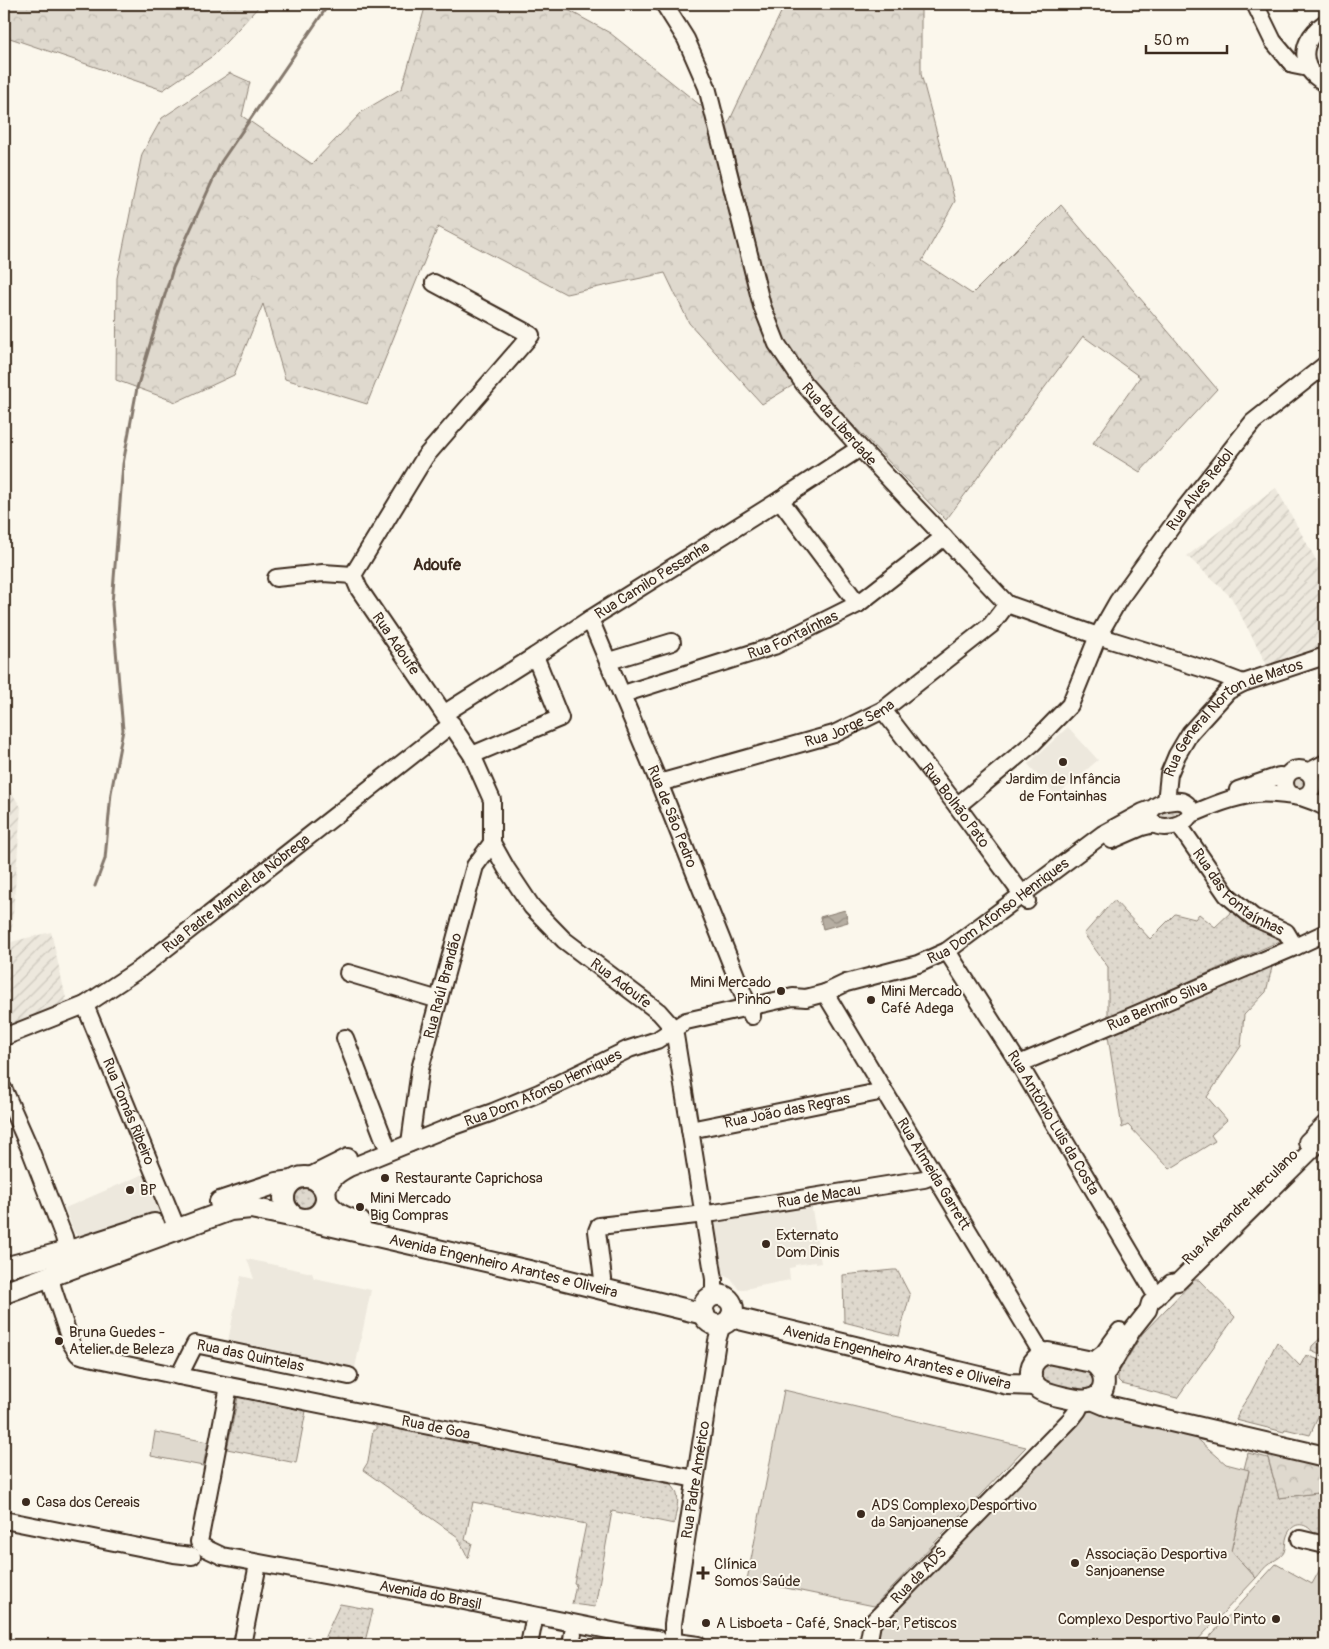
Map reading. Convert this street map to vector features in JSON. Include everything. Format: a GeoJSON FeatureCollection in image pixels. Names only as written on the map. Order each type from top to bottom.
{"type":"FeatureCollection","features":[{"type":"Feature","properties":{"kind":"main road","name":"Rua Dom Afonso Henriques"},"geometry":{"type":"LineString","coordinates":[[4,1268],[38,1258],[79,1253],[175,1223],[277,1184],[300,1179]]}},
{"type":"Feature","properties":{"kind":"main road"},"geometry":{"type":"LineString","coordinates":[[299,1218],[289,1212],[284,1200],[284,1193],[300,1179],[319,1182],[326,1196]]}},
{"type":"Feature","properties":{"kind":"main road","name":"Rua Dom Afonso Henriques"},"geometry":{"type":"LineString","coordinates":[[175,1223],[244,1208],[310,1219],[321,1212],[326,1196]]}},
{"type":"Feature","properties":{"kind":"main road","name":"Avenida Engenheiro Arantes e Oliveira"},"geometry":{"type":"LineString","coordinates":[[326,1196],[331,1209],[347,1219],[686,1300],[717,1312]]}},
{"type":"Feature","properties":{"kind":"main road","name":"Avenida Engenheiro Arantes e Oliveira"},"geometry":{"type":"LineString","coordinates":[[299,1218],[717,1312],[1008,1384],[1036,1370],[1053,1353],[1094,1386],[1111,1407],[1325,1456]]}},
{"type":"Feature","properties":{"kind":"main road","name":"Rua Dom Afonso Henriques"},"geometry":{"type":"LineString","coordinates":[[4,1293],[47,1276],[79,1253]]}},
{"type":"Feature","properties":{"kind":"main road"},"geometry":{"type":"LineString","coordinates":[[38,1258],[37,1269],[47,1276]]}},
{"type":"Feature","properties":{"kind":"main road","name":"Avenida Engenheiro Arantes e Oliveira"},"geometry":{"type":"LineString","coordinates":[[1036,1370],[1043,1391],[1094,1386],[1115,1396],[1325,1445]]}},
{"type":"Feature","properties":{"kind":"street","name":"Rua da Liberdade"},"geometry":{"type":"LineString","coordinates":[[664,4],[686,39],[707,87],[768,325],[785,358],[804,384],[860,448],[1007,604],[1098,636],[1214,672],[1243,684]]}},
{"type":"Feature","properties":{"kind":"street"},"geometry":{"type":"LineString","coordinates":[[1255,4],[1273,41],[1293,65],[1308,68],[1325,83]]}},
{"type":"Feature","properties":{"kind":"street"},"geometry":{"type":"LineString","coordinates":[[1308,68],[1304,52],[1313,31],[1325,23]]}},
{"type":"Feature","properties":{"kind":"street"},"geometry":{"type":"LineString","coordinates":[[276,578],[323,573],[353,575],[425,457],[531,336],[434,283]]}},
{"type":"Feature","properties":{"kind":"street","name":"Rua Alves Redol"},"geometry":{"type":"LineString","coordinates":[[957,806],[1033,743],[1070,705],[1098,636],[1118,601],[1185,508],[1253,422],[1325,365]]}},
{"type":"Feature","properties":{"kind":"street","name":"Rua Camilo Pessanha"},"geometry":{"type":"LineString","coordinates":[[449,718],[590,619],[860,448]]}},
{"type":"Feature","properties":{"kind":"street"},"geometry":{"type":"LineString","coordinates":[[780,500],[858,604]]}},
{"type":"Feature","properties":{"kind":"street","name":"Rua Fontaínhas"},"geometry":{"type":"LineString","coordinates":[[623,694],[774,646],[858,604],[944,537]]}},
{"type":"Feature","properties":{"kind":"street","name":"Rua Adoufe"},"geometry":{"type":"LineString","coordinates":[[353,575],[359,589],[472,754],[492,800],[492,843],[532,907],[564,940],[659,1012],[674,1029]]}},
{"type":"Feature","properties":{"kind":"street","name":"Rua Jorge Sena"},"geometry":{"type":"LineString","coordinates":[[659,783],[834,734],[883,710],[991,624],[1007,604]]}},
{"type":"Feature","properties":{"kind":"street","name":"Rua de São Pedro"},"geometry":{"type":"LineString","coordinates":[[590,619],[623,694],[750,1012]]}},
{"type":"Feature","properties":{"kind":"street"},"geometry":{"type":"LineString","coordinates":[[609,661],[672,642]]}},
{"type":"Feature","properties":{"kind":"street"},"geometry":{"type":"LineString","coordinates":[[472,754],[560,718],[536,656]]}},
{"type":"Feature","properties":{"kind":"street","name":"Rua General Norton de Matos"},"geometry":{"type":"LineString","coordinates":[[1166,802],[1169,774],[1177,755],[1190,733],[1228,691],[1325,656]]}},
{"type":"Feature","properties":{"kind":"street"},"geometry":{"type":"LineString","coordinates":[[1214,672],[1228,691]]}},
{"type":"Feature","properties":{"kind":"street","name":"Rua Bolhão Pato"},"geometry":{"type":"LineString","coordinates":[[883,710],[1025,898]]}},
{"type":"Feature","properties":{"kind":"street","name":"Rua Padre Manuel da Nóbrega"},"geometry":{"type":"LineString","coordinates":[[4,1037],[85,1004],[141,968],[449,718]]}},
{"type":"Feature","properties":{"kind":"street"},"geometry":{"type":"LineString","coordinates":[[1286,777],[1286,788],[1290,794],[1298,797],[1306,796],[1316,784],[1325,763]]}},
{"type":"Feature","properties":{"kind":"street","name":"Rua Dom Afonso Henriques"},"geometry":{"type":"LineString","coordinates":[[1153,817],[1162,826],[1184,822],[1190,811],[1280,776],[1286,777],[1296,769],[1300,769],[1316,784]]}},
{"type":"Feature","properties":{"kind":"street","name":"Rua Dom Afonso Henriques"},"geometry":{"type":"LineString","coordinates":[[1190,811],[1255,794],[1298,797],[1325,807]]}},
{"type":"Feature","properties":{"kind":"street","name":"Rua Dom Afonso Henriques"},"geometry":{"type":"LineString","coordinates":[[326,1196],[333,1178],[338,1173],[410,1138],[535,1085],[626,1039],[658,1029],[674,1029],[686,1021],[750,1012],[793,997],[806,998],[830,992],[848,991],[925,971],[1025,898],[1109,841],[1142,826],[1153,817],[1160,803],[1182,800],[1190,811]]}},
{"type":"Feature","properties":{"kind":"street","name":"Rua das Fontaínhas"},"geometry":{"type":"LineString","coordinates":[[1183,831],[1227,895],[1253,917],[1286,932],[1295,947],[1325,933]]}},
{"type":"Feature","properties":{"kind":"street","name":"Rua Raúl Brandão"},"geometry":{"type":"LineString","coordinates":[[410,1138],[420,1069],[475,866],[492,843]]}},
{"type":"Feature","properties":{"kind":"street","name":"Rua Belmiro Silva"},"geometry":{"type":"LineString","coordinates":[[1019,1064],[1295,947]]}},
{"type":"Feature","properties":{"kind":"street","name":"Rua António Luis da Costa"},"geometry":{"type":"LineString","coordinates":[[949,955],[1019,1064],[1154,1300]]}},
{"type":"Feature","properties":{"kind":"street"},"geometry":{"type":"LineString","coordinates":[[348,973],[439,1000]]}},
{"type":"Feature","properties":{"kind":"street","name":"Rua Almeida Garrett"},"geometry":{"type":"LineString","coordinates":[[830,992],[882,1089],[934,1175],[1036,1370]]}},
{"type":"Feature","properties":{"kind":"street","name":"Rua Tomás Ribeiro"},"geometry":{"type":"LineString","coordinates":[[85,1004],[175,1223]]}},
{"type":"Feature","properties":{"kind":"street","name":"Rua Padre Américo"},"geometry":{"type":"LineString","coordinates":[[667,1640],[690,1478],[717,1312],[714,1279],[674,1029]]}},
{"type":"Feature","properties":{"kind":"street"},"geometry":{"type":"LineString","coordinates":[[345,1038],[384,1142]]}},
{"type":"Feature","properties":{"kind":"street","name":"Rua João das Regras"},"geometry":{"type":"LineString","coordinates":[[690,1130],[874,1093],[882,1089]]}},
{"type":"Feature","properties":{"kind":"street"},"geometry":{"type":"LineString","coordinates":[[4,1090],[30,1149],[64,1237],[79,1253]]}},
{"type":"Feature","properties":{"kind":"street","name":"Rua Alexandre Herculano"},"geometry":{"type":"LineString","coordinates":[[1094,1386],[1154,1300],[1171,1282],[1178,1282],[1321,1134]]}},
{"type":"Feature","properties":{"kind":"street","name":"Rua Dom Afonso Henriques"},"geometry":{"type":"LineString","coordinates":[[300,1179],[384,1142],[410,1138]]}},
{"type":"Feature","properties":{"kind":"street","name":"Rua de Macau"},"geometry":{"type":"LineString","coordinates":[[602,1279],[597,1231],[599,1226],[704,1214],[924,1179],[934,1175]]}},
{"type":"Feature","properties":{"kind":"street"},"geometry":{"type":"LineString","coordinates":[[47,1276],[71,1343],[78,1354],[179,1376]]}},
{"type":"Feature","properties":{"kind":"street","name":"Rua das Quintelas"},"geometry":{"type":"LineString","coordinates":[[179,1376],[194,1344],[349,1376]]}},
{"type":"Feature","properties":{"kind":"street","name":"Rua de Goa"},"geometry":{"type":"LineString","coordinates":[[179,1376],[690,1478]]}},
{"type":"Feature","properties":{"kind":"street"},"geometry":{"type":"LineString","coordinates":[[198,1550],[229,1386]]}},
{"type":"Feature","properties":{"kind":"street","name":"Rua da ADS"},"geometry":{"type":"LineString","coordinates":[[868,1645],[872,1623],[1071,1419],[1094,1386]]}},
{"type":"Feature","properties":{"kind":"street","name":"Avenida do Brasil"},"geometry":{"type":"LineString","coordinates":[[4,1512],[637,1636],[698,1645]]}},
{"type":"Feature","properties":{"kind":"street","name":"Avenida do Brasil"},"geometry":{"type":"LineString","coordinates":[[4,1520],[174,1554],[198,1550],[221,1563],[533,1625],[572,1639],[640,1645]]}},
{"type":"Feature","properties":{"kind":"street"},"geometry":{"type":"LineString","coordinates":[[1300,1539],[1325,1545]]}},
{"type":"Feature","properties":{"kind":"street"},"geometry":{"type":"LineString","coordinates":[[242,1645],[257,1569]]}},
{"type":"Feature","properties":{"kind":"street"},"geometry":{"type":"LineString","coordinates":[[529,1645],[533,1625]]}},
{"type":"Feature","properties":{"kind":"shaded area"},"geometry":{"type":"Polygon","coordinates":[[[1276,488],[1325,576],[1325,635],[1317,639],[1319,648],[1291,655],[1268,667],[1231,597],[1187,556],[1276,488]]]}},
{"type":"Feature","properties":{"kind":"shaded area","name":"Jardim de Infância de Fontainhas"},"geometry":{"type":"Polygon","coordinates":[[[1068,727],[1098,760],[1056,796],[1028,764],[1068,727]]]}},
{"type":"Feature","properties":{"kind":"shaded area"},"geometry":{"type":"Polygon","coordinates":[[[4,781],[21,807],[11,942],[51,932],[67,1003],[4,1028],[4,781]]]}},
{"type":"Feature","properties":{"kind":"shaded area","name":"BP"},"geometry":{"type":"Polygon","coordinates":[[[146,1173],[160,1207],[160,1213],[157,1218],[84,1239],[78,1237],[74,1232],[65,1208],[146,1173]]]}},
{"type":"Feature","properties":{"kind":"shaded area","name":"Externato Dom Dinis"},"geometry":{"type":"Polygon","coordinates":[[[811,1204],[821,1263],[795,1265],[795,1267],[789,1268],[790,1280],[739,1290],[731,1278],[719,1274],[712,1225],[713,1220],[811,1204]]]}},
{"type":"Feature","properties":{"kind":"shaded area"},"geometry":{"type":"Polygon","coordinates":[[[247,1259],[312,1273],[314,1278],[371,1290],[355,1368],[228,1341],[241,1276],[254,1279],[247,1259]]]}},
{"type":"Feature","properties":{"kind":"green space"},"geometry":{"type":"Polygon","coordinates":[[[4,4],[261,4],[214,55],[163,90],[4,36],[4,4]]]}},
{"type":"Feature","properties":{"kind":"green space"},"geometry":{"type":"Polygon","coordinates":[[[426,4],[560,4],[610,33],[705,109],[752,301],[772,353],[795,384],[762,404],[689,323],[665,273],[566,294],[438,227],[367,404],[285,379],[263,304],[234,375],[176,402],[116,380],[117,278],[142,154],[162,118],[230,73],[250,82],[242,116],[312,164],[363,111],[402,88],[426,4]]]}},
{"type":"Feature","properties":{"kind":"green space"},"geometry":{"type":"Polygon","coordinates":[[[785,4],[921,4],[921,74],[955,201],[922,261],[972,294],[1061,205],[1217,389],[1140,472],[1093,443],[1140,377],[1083,336],[946,520],[806,377],[777,331],[727,126],[785,4]]]}},
{"type":"Feature","properties":{"kind":"green space"},"geometry":{"type":"Polygon","coordinates":[[[1297,774],[1303,774],[1308,779],[1306,788],[1297,790],[1292,785],[1292,779],[1297,774]]]}},
{"type":"Feature","properties":{"kind":"green space"},"geometry":{"type":"Polygon","coordinates":[[[1175,803],[1189,812],[1162,825],[1154,810],[1175,803]]]}},
{"type":"Feature","properties":{"kind":"green space"},"geometry":{"type":"Polygon","coordinates":[[[1114,900],[1150,939],[1175,914],[1195,919],[1199,914],[1215,927],[1232,911],[1280,934],[1280,941],[1108,1017],[1108,967],[1084,934],[1114,900]]]}},
{"type":"Feature","properties":{"kind":"green space"},"geometry":{"type":"Polygon","coordinates":[[[1273,963],[1266,992],[1244,1015],[1241,1046],[1207,1097],[1227,1120],[1211,1135],[1215,1141],[1170,1169],[1128,1125],[1122,1128],[1108,1036],[1273,963]]]}},
{"type":"Feature","properties":{"kind":"green space"},"geometry":{"type":"Polygon","coordinates":[[[306,1182],[317,1186],[321,1197],[317,1208],[306,1212],[295,1208],[291,1197],[295,1186],[306,1182]]]}},
{"type":"Feature","properties":{"kind":"green space"},"geometry":{"type":"Polygon","coordinates":[[[897,1270],[910,1295],[899,1336],[844,1322],[843,1275],[897,1270]]]}},
{"type":"Feature","properties":{"kind":"green space"},"geometry":{"type":"Polygon","coordinates":[[[1194,1280],[1199,1280],[1235,1317],[1177,1398],[1122,1384],[1118,1380],[1118,1374],[1142,1334],[1194,1280]]]}},
{"type":"Feature","properties":{"kind":"green space"},"geometry":{"type":"Polygon","coordinates":[[[1325,1334],[1325,1357],[1311,1351],[1312,1346],[1325,1334]]]}},
{"type":"Feature","properties":{"kind":"green space"},"geometry":{"type":"Polygon","coordinates":[[[1277,1342],[1300,1366],[1306,1355],[1325,1362],[1325,1402],[1310,1435],[1285,1429],[1284,1432],[1236,1420],[1239,1411],[1277,1342]]]}},
{"type":"Feature","properties":{"kind":"green space"},"geometry":{"type":"Polygon","coordinates":[[[1045,1361],[1089,1369],[1097,1379],[1090,1392],[1046,1385],[1038,1372],[1045,1361]]]}},
{"type":"Feature","properties":{"kind":"green space","name":"ADS Complexo Desportivo da Sanjoanense"},"geometry":{"type":"Polygon","coordinates":[[[784,1390],[1026,1447],[874,1606],[747,1580],[784,1390]]]}},
{"type":"Feature","properties":{"kind":"green space"},"geometry":{"type":"Polygon","coordinates":[[[238,1397],[306,1411],[296,1463],[227,1449],[238,1397]]]}},
{"type":"Feature","properties":{"kind":"green space"},"geometry":{"type":"Polygon","coordinates":[[[1087,1410],[1193,1435],[1226,1464],[1249,1470],[1231,1551],[1256,1578],[1193,1645],[876,1645],[878,1627],[1087,1410]]]}},
{"type":"Feature","properties":{"kind":"green space"},"geometry":{"type":"Polygon","coordinates":[[[376,1424],[670,1484],[678,1497],[674,1524],[612,1511],[595,1607],[572,1604],[576,1584],[574,1583],[586,1524],[473,1502],[465,1540],[472,1543],[468,1558],[458,1537],[363,1470],[368,1462],[373,1430],[376,1430],[376,1424]]]}},
{"type":"Feature","properties":{"kind":"green space"},"geometry":{"type":"Polygon","coordinates":[[[155,1432],[208,1442],[203,1466],[151,1456],[155,1432]]]}},
{"type":"Feature","properties":{"kind":"green space"},"geometry":{"type":"Polygon","coordinates":[[[1272,1452],[1325,1466],[1325,1475],[1317,1493],[1279,1498],[1268,1458],[1272,1452]]]}},
{"type":"Feature","properties":{"kind":"green space"},"geometry":{"type":"Polygon","coordinates":[[[1248,1453],[1268,1458],[1279,1498],[1317,1493],[1325,1475],[1325,1538],[1315,1536],[1305,1526],[1297,1525],[1293,1527],[1287,1536],[1283,1554],[1267,1565],[1256,1578],[1231,1551],[1249,1471],[1244,1469],[1248,1453]]]}},
{"type":"Feature","properties":{"kind":"green space","name":"Complexo Desportivo Paulo Pinto"},"geometry":{"type":"Polygon","coordinates":[[[1324,1562],[1325,1645],[1202,1645],[1276,1564],[1312,1584],[1324,1562]]]}},
{"type":"Feature","properties":{"kind":"green space"},"geometry":{"type":"Polygon","coordinates":[[[340,1604],[373,1610],[364,1645],[302,1645],[307,1636],[322,1643],[340,1604]]]}},
{"type":"Feature","properties":{"kind":"water"},"geometry":{"type":"Polygon","coordinates":[[[845,910],[848,922],[823,929],[820,917],[845,910]]]}},
{"type":"Feature","properties":{"kind":"waterway"},"geometry":{"type":"LineString","coordinates":[[95,886],[105,859],[111,793],[123,730],[112,604],[123,464],[137,388],[173,268],[221,162],[329,4]]}},
{"type":"Feature","properties":{"kind":"place","name":"Jardim de Infância de Fontainhas"},"geometry":{"type":"Point","coordinates":[1063,762]}},
{"type":"Feature","properties":{"kind":"place","name":"Mini Mercado Pinho"},"geometry":{"type":"Point","coordinates":[781,991]}},
{"type":"Feature","properties":{"kind":"place","name":"Mini Mercado Café Adega"},"geometry":{"type":"Point","coordinates":[871,1000]}},
{"type":"Feature","properties":{"kind":"place","name":"Restaurante Caprichosa"},"geometry":{"type":"Point","coordinates":[385,1178]}},
{"type":"Feature","properties":{"kind":"place","name":"BP"},"geometry":{"type":"Point","coordinates":[130,1190]}},
{"type":"Feature","properties":{"kind":"place","name":"Mini Mercado Big Compras"},"geometry":{"type":"Point","coordinates":[360,1207]}},
{"type":"Feature","properties":{"kind":"place","name":"Externato Dom Dinis"},"geometry":{"type":"Point","coordinates":[766,1244]}},
{"type":"Feature","properties":{"kind":"place","name":"Bruna Guedes - Atelier de Beleza"},"geometry":{"type":"Point","coordinates":[59,1341]}},
{"type":"Feature","properties":{"kind":"place","name":"Casa dos Cereais"},"geometry":{"type":"Point","coordinates":[26,1502]}},
{"type":"Feature","properties":{"kind":"place","name":"ADS Complexo Desportivo da Sanjoanense"},"geometry":{"type":"Point","coordinates":[861,1514]}},
{"type":"Feature","properties":{"kind":"place","name":"Associação Desportiva Sanjoanense"},"geometry":{"type":"Point","coordinates":[1075,1563]}},
{"type":"Feature","properties":{"kind":"place","name":"Clínica Somos Saúde"},"geometry":{"type":"Point","coordinates":[703,1573]}},
{"type":"Feature","properties":{"kind":"place","name":"Complexo Desportivo Paulo Pinto"},"geometry":{"type":"Point","coordinates":[1276,1619]}},
{"type":"Feature","properties":{"kind":"place","name":"A Lisboeta - Café, Snack-bar, Petiscos"},"geometry":{"type":"Point","coordinates":[706,1623]}},
{"type":"Feature","properties":{"kind":"district","name":"Adoufe"},"geometry":{"type":"Point","coordinates":[437,564]}}]}
